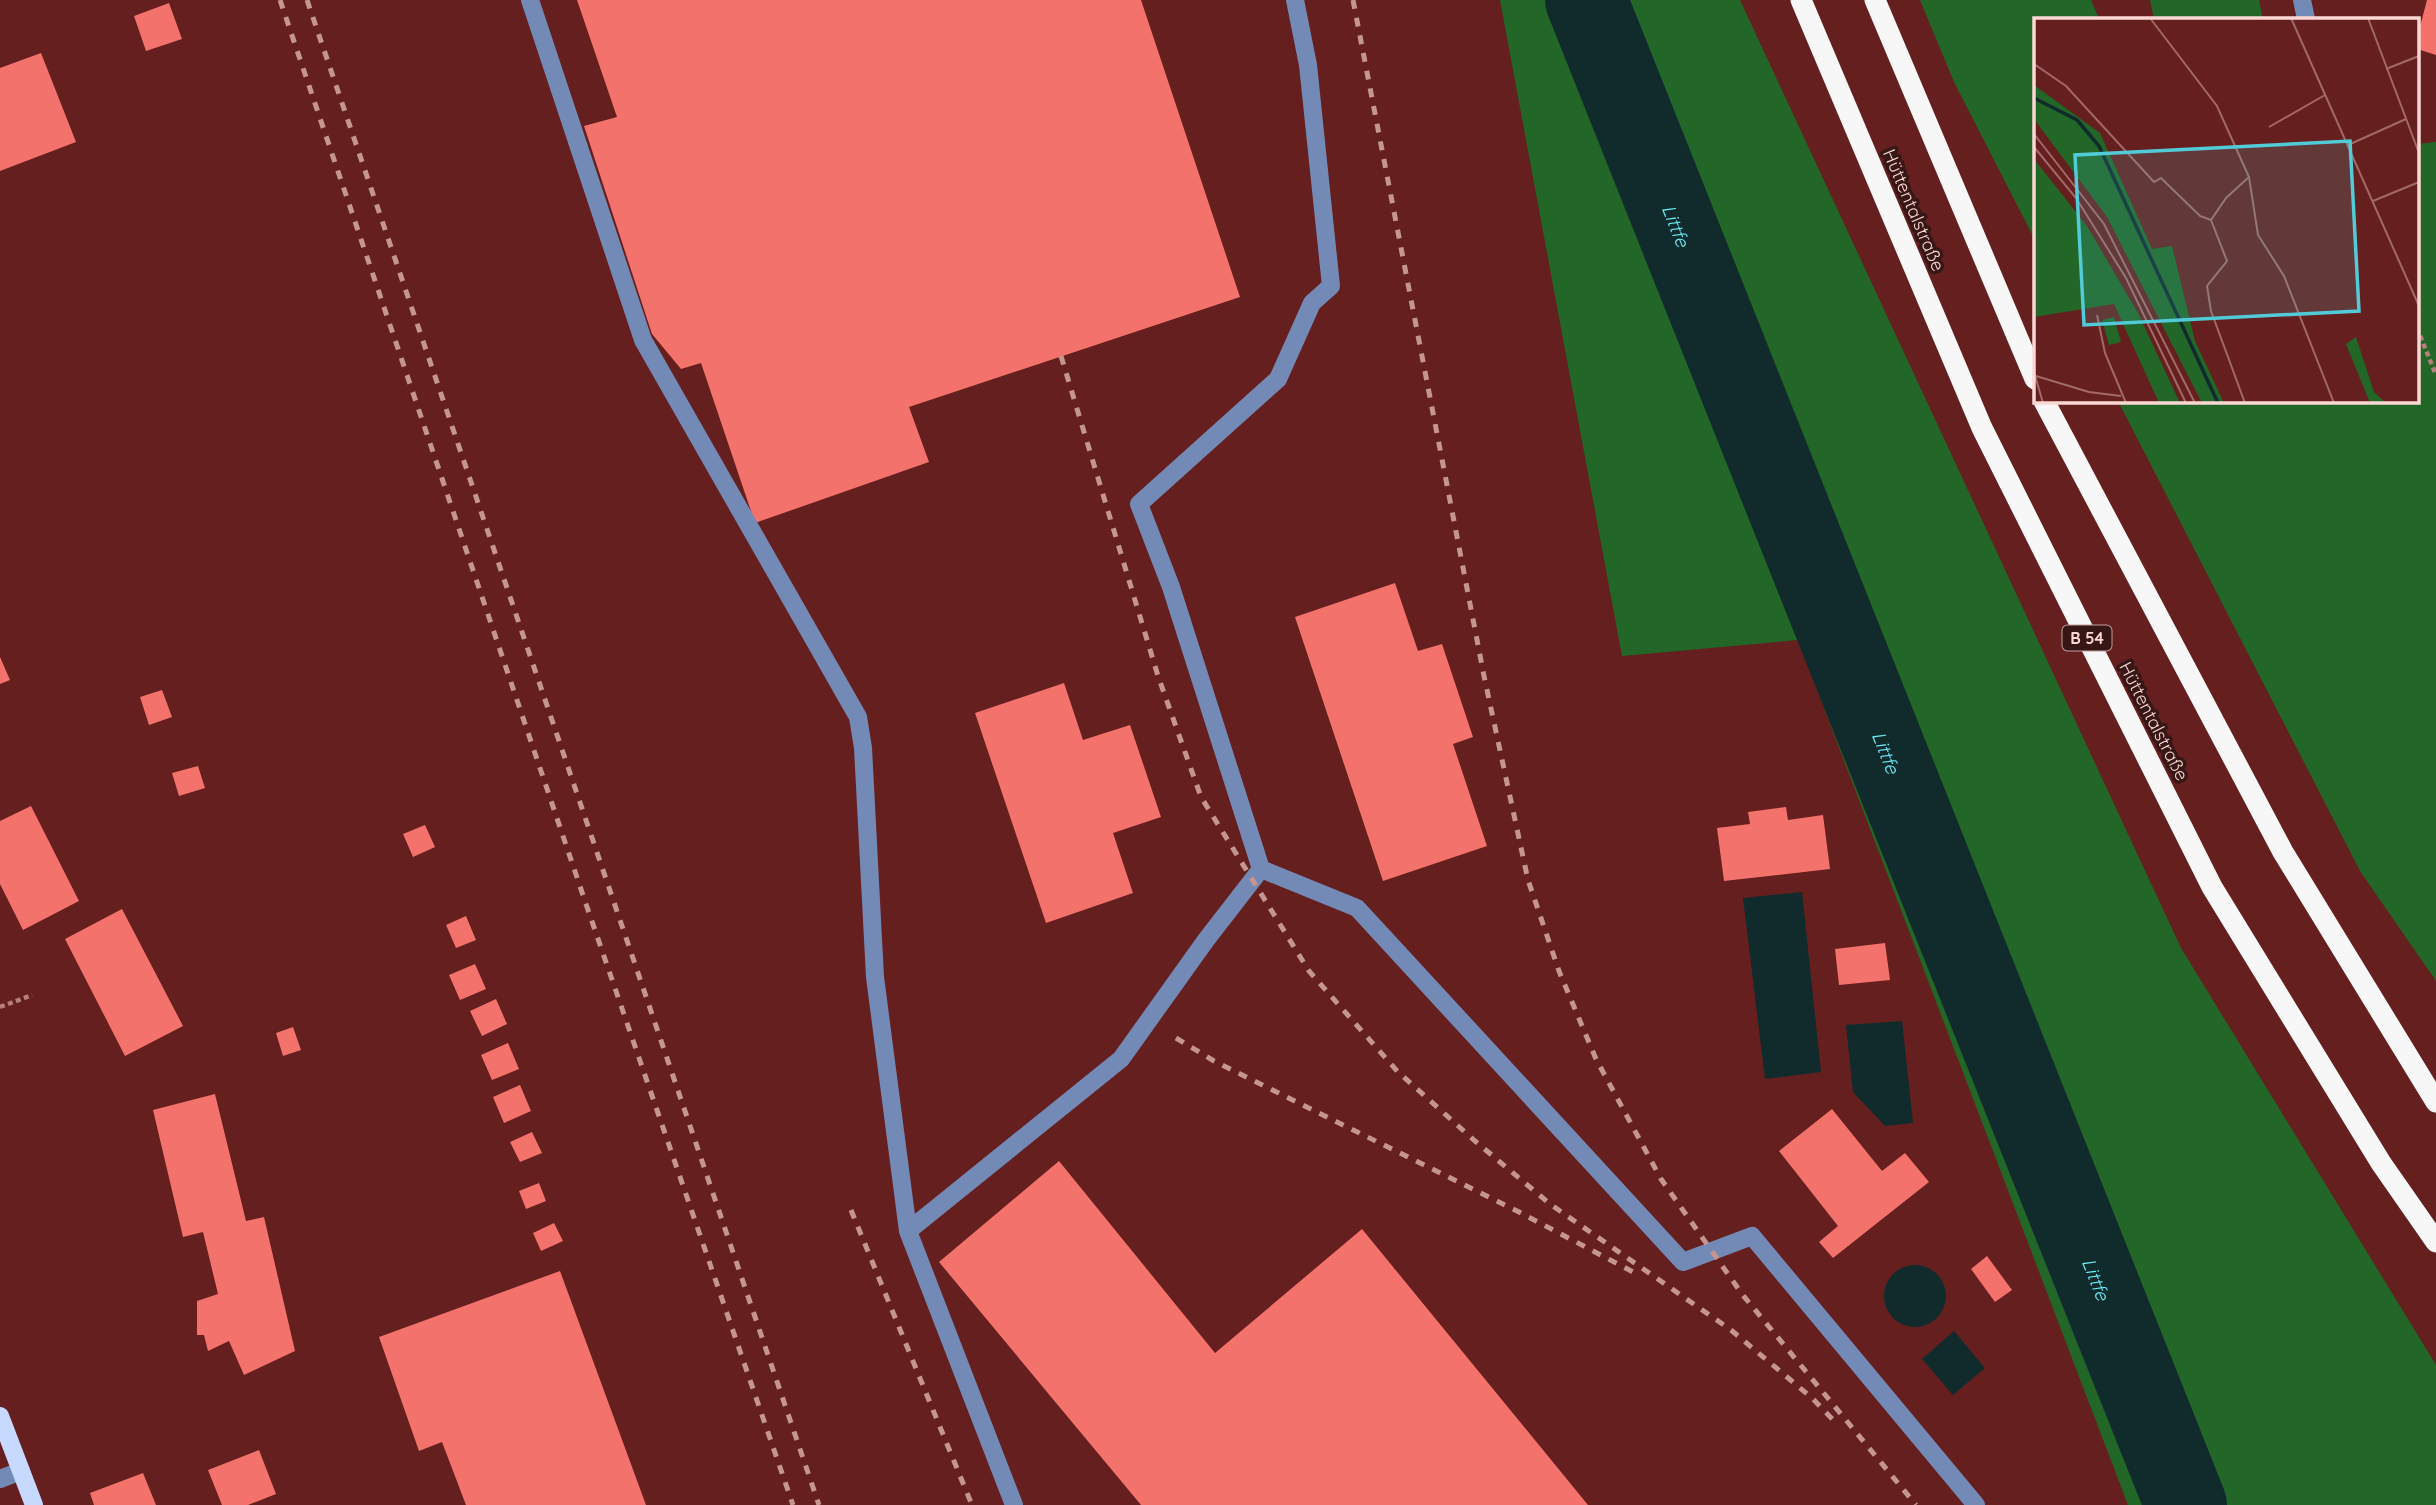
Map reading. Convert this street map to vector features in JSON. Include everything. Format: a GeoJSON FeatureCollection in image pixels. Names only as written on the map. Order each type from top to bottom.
{"type":"FeatureCollection","features":[{"type":"Feature","properties":{"kind":"highway","name":"Hüttentalstraße"},"geometry":{"type":"LineString","coordinates":[[1801,0],[1982,428],[2212,887],[2381,1163],[2436,1242]]}},
{"type":"Feature","properties":{"kind":"highway"},"geometry":{"type":"LineString","coordinates":[[1875,0],[2034,377]]}},
{"type":"Feature","properties":{"kind":"highway"},"geometry":{"type":"LineString","coordinates":[[2045,402],[2283,852],[2436,1102]]}},
{"type":"Feature","properties":{"kind":"main road"},"geometry":{"type":"LineString","coordinates":[[0,1416],[34,1505]]}},
{"type":"Feature","properties":{"kind":"street"},"geometry":{"type":"LineString","coordinates":[[530,0],[643,340],[858,717],[863,748],[875,977],[908,1231],[1014,1505]]}},
{"type":"Feature","properties":{"kind":"street"},"geometry":{"type":"LineString","coordinates":[[1261,869],[1171,587],[1139,504],[1278,379],[1312,303],[1331,286],[1308,65],[1295,0]]}},
{"type":"Feature","properties":{"kind":"street"},"geometry":{"type":"LineString","coordinates":[[2302,0],[2305,18]]}},
{"type":"Feature","properties":{"kind":"street"},"geometry":{"type":"LineString","coordinates":[[908,1231],[1121,1059],[1206,940],[1261,869]]}},
{"type":"Feature","properties":{"kind":"street"},"geometry":{"type":"LineString","coordinates":[[1261,869],[1357,908],[1683,1262],[1752,1236],[1976,1505]]}},
{"type":"Feature","properties":{"kind":"street"},"geometry":{"type":"LineString","coordinates":[[0,1479],[21,1471]]}},
{"type":"Feature","properties":{"kind":"path"},"geometry":{"type":"LineString","coordinates":[[2418,330],[2436,375]]}},
{"type":"Feature","properties":{"kind":"path"},"geometry":{"type":"LineString","coordinates":[[0,1007],[32,995]]}},
{"type":"Feature","properties":{"kind":"green space"},"geometry":{"type":"Polygon","coordinates":[[[1500,0],[1740,0],[2181,948],[2436,1365],[2436,1505],[2128,1505],[1798,640],[1622,656],[1500,0]]]}},
{"type":"Feature","properties":{"kind":"green space"},"geometry":{"type":"Polygon","coordinates":[[[1920,0],[2091,0],[2099,18],[2034,18],[2034,238],[1954,82],[1920,0]]]}},
{"type":"Feature","properties":{"kind":"green space"},"geometry":{"type":"Polygon","coordinates":[[[2150,0],[2259,0],[2263,18],[2154,18],[2150,0]]]}},
{"type":"Feature","properties":{"kind":"green space"},"geometry":{"type":"Polygon","coordinates":[[[2436,142],[2436,981],[2360,871],[2119,402],[2418,402],[2418,144],[2436,142]]]}},
{"type":"Feature","properties":{"kind":"water"},"geometry":{"type":"Polygon","coordinates":[[[1802,892],[1821,1072],[1765,1079],[1743,898],[1802,892]]]}},
{"type":"Feature","properties":{"kind":"water"},"geometry":{"type":"Polygon","coordinates":[[[1902,1021],[1913,1123],[1885,1126],[1853,1092],[1846,1025],[1902,1021]]]}},
{"type":"Feature","properties":{"kind":"water"},"geometry":{"type":"Polygon","coordinates":[[[1915,1265],[1927,1267],[1937,1274],[1944,1284],[1944,1308],[1937,1318],[1927,1325],[1915,1327],[1903,1325],[1893,1318],[1886,1308],[1884,1296],[1886,1284],[1893,1274],[1903,1267],[1915,1265]]]}},
{"type":"Feature","properties":{"kind":"water"},"geometry":{"type":"Polygon","coordinates":[[[1954,1331],[1985,1368],[1953,1395],[1922,1359],[1954,1331]]]}},
{"type":"Feature","properties":{"kind":"building"},"geometry":{"type":"Polygon","coordinates":[[[577,0],[1141,0],[1240,297],[909,407],[929,462],[755,523],[701,363],[681,369],[652,334],[584,126],[617,117],[577,0]]]}},
{"type":"Feature","properties":{"kind":"building"},"geometry":{"type":"Polygon","coordinates":[[[2427,0],[2436,0],[2436,55],[2418,49],[2418,34],[2427,0]]]}},
{"type":"Feature","properties":{"kind":"building"},"geometry":{"type":"Polygon","coordinates":[[[169,3],[182,39],[146,51],[134,16],[169,3]]]}},
{"type":"Feature","properties":{"kind":"building"},"geometry":{"type":"Polygon","coordinates":[[[41,53],[76,142],[0,171],[0,68],[41,53]]]}},
{"type":"Feature","properties":{"kind":"building"},"geometry":{"type":"Polygon","coordinates":[[[1395,583],[1418,651],[1442,644],[1473,737],[1453,744],[1487,846],[1383,881],[1295,617],[1395,583]]]}},
{"type":"Feature","properties":{"kind":"building"},"geometry":{"type":"Polygon","coordinates":[[[0,657],[10,680],[0,684],[0,657]]]}},
{"type":"Feature","properties":{"kind":"building"},"geometry":{"type":"Polygon","coordinates":[[[1064,683],[1083,740],[1130,725],[1161,817],[1113,833],[1133,893],[1046,923],[975,713],[1064,683]]]}},
{"type":"Feature","properties":{"kind":"building"},"geometry":{"type":"Polygon","coordinates":[[[162,690],[172,717],[149,725],[140,697],[162,690]]]}},
{"type":"Feature","properties":{"kind":"building"},"geometry":{"type":"Polygon","coordinates":[[[198,766],[205,788],[179,796],[172,773],[198,766]]]}},
{"type":"Feature","properties":{"kind":"building"},"geometry":{"type":"Polygon","coordinates":[[[31,806],[79,901],[23,930],[0,884],[0,821],[31,806]]]}},
{"type":"Feature","properties":{"kind":"building"},"geometry":{"type":"Polygon","coordinates":[[[1786,807],[1788,820],[1823,815],[1830,869],[1724,881],[1717,828],[1750,824],[1748,812],[1786,807]]]}},
{"type":"Feature","properties":{"kind":"building"},"geometry":{"type":"Polygon","coordinates":[[[425,825],[435,847],[413,857],[403,834],[425,825]]]}},
{"type":"Feature","properties":{"kind":"building"},"geometry":{"type":"Polygon","coordinates":[[[122,909],[183,1026],[125,1056],[65,939],[122,909]]]}},
{"type":"Feature","properties":{"kind":"building"},"geometry":{"type":"Polygon","coordinates":[[[466,916],[476,940],[456,948],[446,925],[466,916]]]}},
{"type":"Feature","properties":{"kind":"building"},"geometry":{"type":"Polygon","coordinates":[[[1885,943],[1890,980],[1839,985],[1835,949],[1885,943]]]}},
{"type":"Feature","properties":{"kind":"building"},"geometry":{"type":"Polygon","coordinates":[[[475,964],[486,989],[460,1000],[449,975],[475,964]]]}},
{"type":"Feature","properties":{"kind":"building"},"geometry":{"type":"Polygon","coordinates":[[[496,999],[507,1024],[482,1036],[470,1011],[496,999]]]}},
{"type":"Feature","properties":{"kind":"building"},"geometry":{"type":"Polygon","coordinates":[[[293,1027],[301,1050],[283,1056],[276,1033],[293,1027]]]}},
{"type":"Feature","properties":{"kind":"building"},"geometry":{"type":"Polygon","coordinates":[[[508,1043],[519,1069],[492,1080],[481,1055],[508,1043]]]}},
{"type":"Feature","properties":{"kind":"building"},"geometry":{"type":"Polygon","coordinates":[[[520,1085],[531,1111],[504,1123],[493,1097],[520,1085]]]}},
{"type":"Feature","properties":{"kind":"building"},"geometry":{"type":"Polygon","coordinates":[[[215,1094],[246,1221],[264,1217],[295,1351],[244,1375],[229,1341],[208,1351],[204,1335],[197,1335],[197,1301],[218,1294],[203,1232],[183,1237],[153,1110],[215,1094]]]}},
{"type":"Feature","properties":{"kind":"building"},"geometry":{"type":"Polygon","coordinates":[[[1832,1109],[1882,1171],[1905,1153],[1929,1182],[1833,1258],[1819,1242],[1838,1226],[1779,1151],[1832,1109]]]}},
{"type":"Feature","properties":{"kind":"building"},"geometry":{"type":"Polygon","coordinates":[[[532,1132],[542,1153],[520,1162],[510,1142],[532,1132]]]}},
{"type":"Feature","properties":{"kind":"building"},"geometry":{"type":"Polygon","coordinates":[[[1059,1161],[1215,1353],[1362,1229],[1588,1505],[1141,1505],[939,1262],[1059,1161]]]}},
{"type":"Feature","properties":{"kind":"building"},"geometry":{"type":"Polygon","coordinates":[[[539,1183],[546,1201],[526,1209],[519,1191],[539,1183]]]}},
{"type":"Feature","properties":{"kind":"building"},"geometry":{"type":"Polygon","coordinates":[[[554,1223],[563,1241],[541,1251],[533,1233],[554,1223]]]}},
{"type":"Feature","properties":{"kind":"building"},"geometry":{"type":"Polygon","coordinates":[[[1987,1256],[2012,1290],[1995,1302],[1971,1269],[1987,1256]]]}},
{"type":"Feature","properties":{"kind":"building"},"geometry":{"type":"Polygon","coordinates":[[[560,1271],[646,1505],[466,1505],[442,1442],[419,1451],[379,1337],[560,1271]]]}},
{"type":"Feature","properties":{"kind":"building"},"geometry":{"type":"Polygon","coordinates":[[[259,1450],[276,1494],[248,1505],[222,1505],[208,1470],[259,1450]]]}},
{"type":"Feature","properties":{"kind":"building"},"geometry":{"type":"Polygon","coordinates":[[[143,1473],[156,1505],[94,1505],[90,1493],[143,1473]]]}},
{"type":"Feature","properties":{"kind":"waterway","name":"Littfe"},"geometry":{"type":"LineString","coordinates":[[1586,0],[2186,1505]]}},
{"type":"Feature","properties":{"kind":"railway"},"geometry":{"type":"LineString","coordinates":[[280,0],[793,1505]]}},
{"type":"Feature","properties":{"kind":"railway"},"geometry":{"type":"LineString","coordinates":[[307,0],[819,1505]]}},
{"type":"Feature","properties":{"kind":"railway"},"geometry":{"type":"LineString","coordinates":[[1353,0],[1484,676],[1528,880],[1559,971],[1596,1059],[1661,1179],[1742,1294],[1916,1505]]}},
{"type":"Feature","properties":{"kind":"railway"},"geometry":{"type":"LineString","coordinates":[[1061,356],[1158,676],[1201,797],[1309,971],[1398,1072],[1475,1141],[1550,1204],[1731,1330],[1812,1398],[1837,1424]]}},
{"type":"Feature","properties":{"kind":"railway"},"geometry":{"type":"LineString","coordinates":[[1176,1038],[1214,1061],[1517,1211],[1635,1273]]}},
{"type":"Feature","properties":{"kind":"railway"},"geometry":{"type":"LineString","coordinates":[[851,1210],[972,1505]]}}]}
